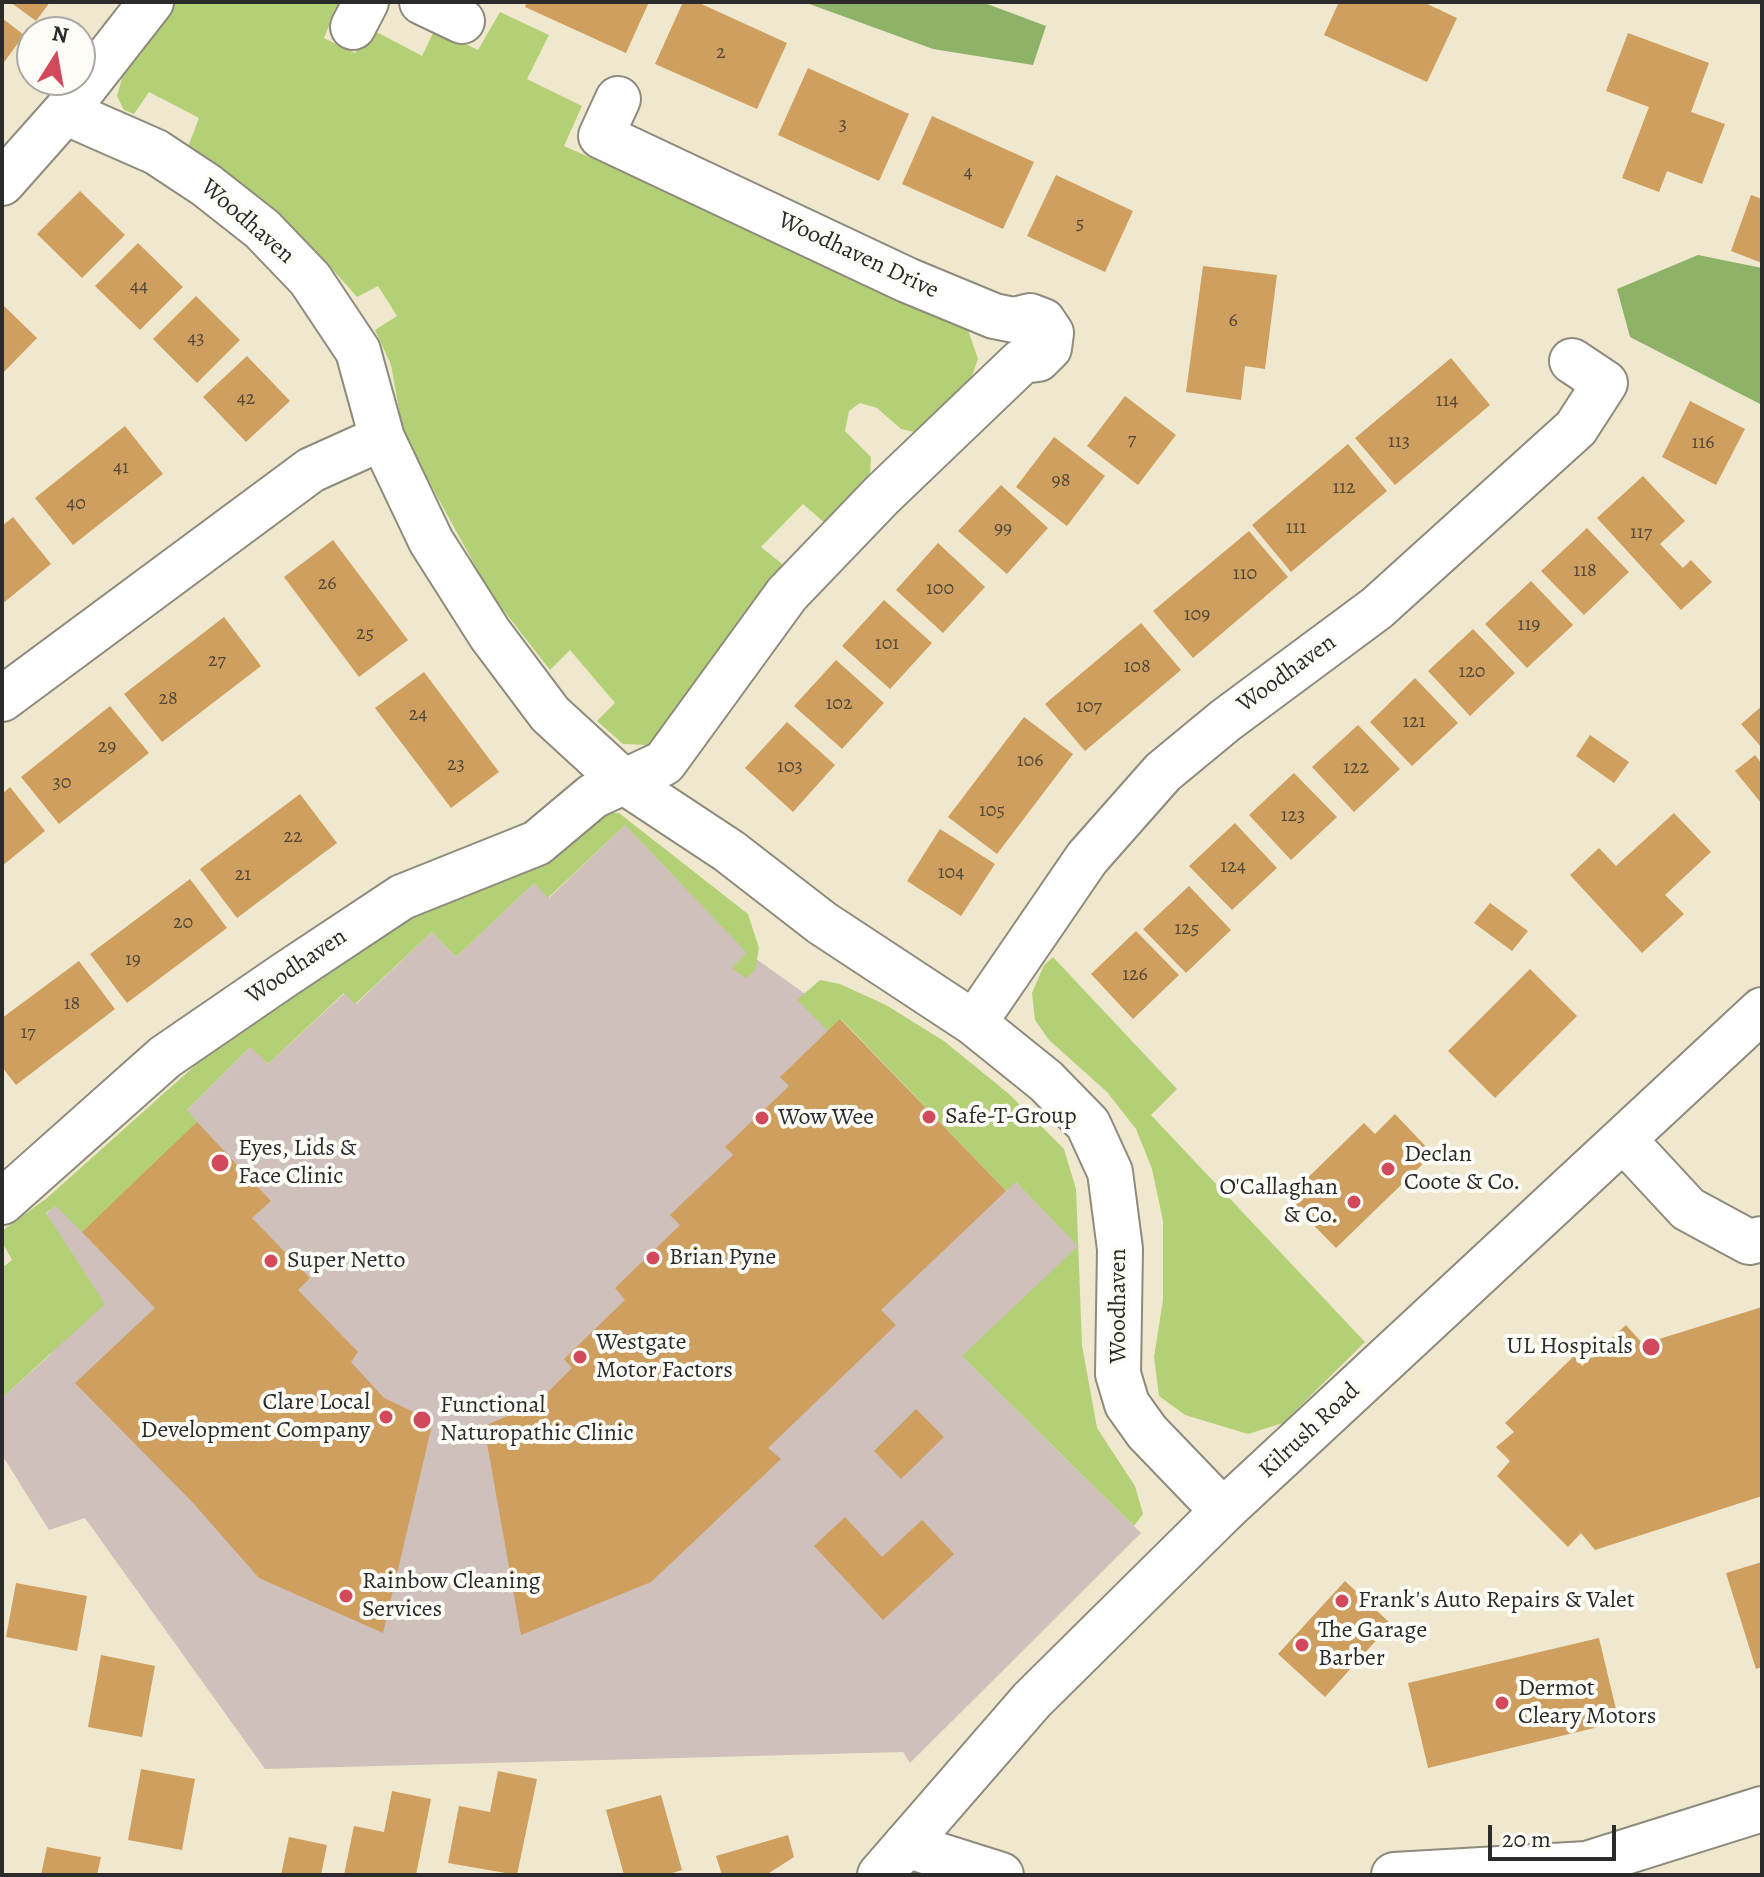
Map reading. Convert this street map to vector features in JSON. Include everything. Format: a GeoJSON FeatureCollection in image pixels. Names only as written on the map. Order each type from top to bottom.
{"type":"FeatureCollection","features":[{"type":"Feature","properties":{"kind":"street"},"geometry":{"type":"LineString","coordinates":[[2,183],[65,112],[151,2]]}},
{"type":"Feature","properties":{"kind":"street"},"geometry":{"type":"LineString","coordinates":[[422,2],[462,21]]}},
{"type":"Feature","properties":{"kind":"street","name":"Woodhaven Drive"},"geometry":{"type":"LineString","coordinates":[[618,99],[601,136],[907,280],[994,316],[1014,320],[1030,316],[1043,321],[1051,333],[1049,348],[1038,359],[1022,361],[975,405]]}},
{"type":"Feature","properties":{"kind":"street","name":"Woodhaven"},"geometry":{"type":"LineString","coordinates":[[65,112],[156,152],[206,185],[262,229],[310,279],[358,351],[382,438],[431,541],[490,634],[550,714],[623,781],[729,851],[822,923],[974,1023],[1046,1081],[1088,1124],[1110,1172],[1120,1249],[1118,1374],[1127,1404],[1147,1432],[1223,1511]]}},
{"type":"Feature","properties":{"kind":"street","name":"Woodhaven"},"geometry":{"type":"LineString","coordinates":[[974,1023],[1087,858],[1163,772],[1226,720],[1377,608],[1576,428],[1605,383],[1572,361]]}},
{"type":"Feature","properties":{"kind":"street","name":"Woodhaven"},"geometry":{"type":"LineString","coordinates":[[2,1202],[165,1057],[402,897],[537,843],[593,796],[664,763],[787,594],[882,495],[975,405]]}},
{"type":"Feature","properties":{"kind":"street"},"geometry":{"type":"LineString","coordinates":[[2,699],[311,470],[382,438]]}},
{"type":"Feature","properties":{"kind":"street","name":"Kilrush Road"},"geometry":{"type":"LineString","coordinates":[[893,1860],[1032,1700],[1223,1511],[1762,1010]]}},
{"type":"Feature","properties":{"kind":"street"},"geometry":{"type":"LineString","coordinates":[[1624,1140],[1688,1209],[1749,1242],[1762,1239]]}},
{"type":"Feature","properties":{"kind":"street"},"geometry":{"type":"LineString","coordinates":[[1394,1875],[1587,1864],[1762,1809]]}},
{"type":"Feature","properties":{"kind":"street"},"geometry":{"type":"LineString","coordinates":[[893,1860],[1001,1875]]}},
{"type":"Feature","properties":{"kind":"shaded area"},"geometry":{"type":"Polygon","coordinates":[[[625,825],[748,953],[840,1019],[1006,1191],[1015,1181],[1079,1246],[963,1357],[1141,1533],[910,1763],[903,1752],[265,1769],[85,1518],[49,1530],[2,1455],[2,1398],[51,1354],[64,1242],[46,1214],[175,1099],[187,1110],[251,1046],[268,1064],[345,993],[356,1004],[432,932],[456,957],[534,883],[549,898],[625,825]]]}},
{"type":"Feature","properties":{"kind":"green space"},"geometry":{"type":"Polygon","coordinates":[[[176,2],[339,2],[324,38],[355,53],[373,30],[422,56],[435,29],[478,50],[500,12],[549,35],[527,79],[582,106],[564,146],[951,316],[968,330],[978,359],[967,390],[919,433],[901,429],[877,408],[860,403],[849,411],[845,431],[871,457],[870,478],[827,525],[803,504],[761,547],[786,567],[726,638],[661,735],[647,745],[623,744],[597,721],[615,703],[570,650],[550,670],[490,593],[404,436],[391,365],[375,330],[397,316],[378,286],[357,297],[319,254],[267,205],[188,147],[199,118],[149,92],[134,114],[124,110],[117,96],[123,75],[176,2]]]}},
{"type":"Feature","properties":{"kind":"green space"},"geometry":{"type":"Polygon","coordinates":[[[804,2],[982,2],[1046,26],[1033,65],[933,49],[804,2]]]}},
{"type":"Feature","properties":{"kind":"green space"},"geometry":{"type":"Polygon","coordinates":[[[1698,255],[1762,268],[1762,405],[1630,337],[1617,289],[1698,255]]]}},
{"type":"Feature","properties":{"kind":"green space"},"geometry":{"type":"Polygon","coordinates":[[[607,813],[619,813],[748,914],[759,948],[755,970],[746,978],[732,968],[747,953],[625,825],[548,898],[534,883],[456,957],[432,932],[355,1004],[344,993],[268,1064],[250,1047],[187,1110],[197,1122],[82,1232],[56,1206],[46,1213],[105,1304],[2,1398],[2,1268],[12,1260],[2,1242],[2,1231],[47,1198],[220,1043],[408,916],[558,852],[607,813]]]}},
{"type":"Feature","properties":{"kind":"green space"},"geometry":{"type":"Polygon","coordinates":[[[1053,957],[1177,1089],[1151,1115],[1365,1342],[1283,1423],[1248,1434],[1185,1415],[1159,1396],[1154,1357],[1163,1300],[1163,1221],[1152,1169],[1136,1129],[1107,1092],[1049,1040],[1035,1020],[1032,993],[1044,965],[1053,957]]]}},
{"type":"Feature","properties":{"kind":"green space"},"geometry":{"type":"Polygon","coordinates":[[[820,980],[840,984],[886,1005],[944,1041],[1009,1094],[1064,1149],[1076,1189],[1082,1345],[1097,1428],[1135,1486],[1143,1514],[1134,1526],[962,1356],[1078,1246],[1016,1182],[1006,1191],[841,1019],[828,1031],[797,1000],[820,980]]]}},
{"type":"Feature","properties":{"kind":"building"},"geometry":{"type":"Polygon","coordinates":[[[10,2],[50,2],[40,16],[29,16],[10,2]]]}},
{"type":"Feature","properties":{"kind":"building"},"geometry":{"type":"Polygon","coordinates":[[[527,2],[649,2],[626,53],[525,7],[527,2]]]}},
{"type":"Feature","properties":{"kind":"building"},"geometry":{"type":"Polygon","coordinates":[[[683,2],[697,2],[787,43],[757,109],[655,64],[683,2]]]}},
{"type":"Feature","properties":{"kind":"building"},"geometry":{"type":"Polygon","coordinates":[[[1339,2],[1423,2],[1457,18],[1427,82],[1324,35],[1339,2]]]}},
{"type":"Feature","properties":{"kind":"building"},"geometry":{"type":"Polygon","coordinates":[[[2,18],[16,29],[16,46],[2,65],[2,18]]]}},
{"type":"Feature","properties":{"kind":"building"},"geometry":{"type":"Polygon","coordinates":[[[1628,33],[1709,63],[1691,112],[1725,124],[1702,184],[1667,171],[1659,192],[1622,178],[1649,107],[1606,91],[1628,33]]]}},
{"type":"Feature","properties":{"kind":"building"},"geometry":{"type":"Polygon","coordinates":[[[808,68],[909,114],[879,181],[778,135],[808,68]]]}},
{"type":"Feature","properties":{"kind":"building"},"geometry":{"type":"Polygon","coordinates":[[[932,116],[1034,162],[1003,229],[902,184],[932,116]]]}},
{"type":"Feature","properties":{"kind":"building"},"geometry":{"type":"Polygon","coordinates":[[[1056,175],[1133,211],[1105,272],[1027,236],[1056,175]]]}},
{"type":"Feature","properties":{"kind":"building"},"geometry":{"type":"Polygon","coordinates":[[[80,191],[125,235],[82,278],[37,234],[80,191]]]}},
{"type":"Feature","properties":{"kind":"building"},"geometry":{"type":"Polygon","coordinates":[[[1751,195],[1762,199],[1762,263],[1731,251],[1751,195]]]}},
{"type":"Feature","properties":{"kind":"building"},"geometry":{"type":"Polygon","coordinates":[[[138,243],[183,287],[140,330],[95,286],[138,243]]]}},
{"type":"Feature","properties":{"kind":"building"},"geometry":{"type":"Polygon","coordinates":[[[1203,266],[1277,275],[1265,369],[1245,366],[1241,400],[1186,392],[1203,266]]]}},
{"type":"Feature","properties":{"kind":"building"},"geometry":{"type":"Polygon","coordinates":[[[196,296],[240,340],[197,383],[153,339],[196,296]]]}},
{"type":"Feature","properties":{"kind":"building"},"geometry":{"type":"Polygon","coordinates":[[[2,304],[37,338],[2,374],[2,304]]]}},
{"type":"Feature","properties":{"kind":"building"},"geometry":{"type":"Polygon","coordinates":[[[247,356],[290,401],[246,442],[203,397],[247,356]]]}},
{"type":"Feature","properties":{"kind":"building"},"geometry":{"type":"Polygon","coordinates":[[[1451,358],[1490,405],[1395,485],[1355,438],[1451,358]]]}},
{"type":"Feature","properties":{"kind":"building"},"geometry":{"type":"Polygon","coordinates":[[[1125,396],[1176,435],[1138,485],[1087,446],[1125,396]]]}},
{"type":"Feature","properties":{"kind":"building"},"geometry":{"type":"Polygon","coordinates":[[[1690,401],[1745,429],[1716,485],[1662,457],[1690,401]]]}},
{"type":"Feature","properties":{"kind":"building"},"geometry":{"type":"Polygon","coordinates":[[[125,426],[163,474],[73,545],[35,498],[125,426]]]}},
{"type":"Feature","properties":{"kind":"building"},"geometry":{"type":"Polygon","coordinates":[[[1054,437],[1105,476],[1067,526],[1016,487],[1054,437]]]}},
{"type":"Feature","properties":{"kind":"building"},"geometry":{"type":"Polygon","coordinates":[[[1348,444],[1387,491],[1291,572],[1252,525],[1348,444]]]}},
{"type":"Feature","properties":{"kind":"building"},"geometry":{"type":"Polygon","coordinates":[[[1643,476],[1685,521],[1660,544],[1683,568],[1691,560],[1712,582],[1681,610],[1597,518],[1643,476]]]}},
{"type":"Feature","properties":{"kind":"building"},"geometry":{"type":"Polygon","coordinates":[[[1001,485],[1048,528],[1007,574],[958,531],[1001,485]]]}},
{"type":"Feature","properties":{"kind":"building"},"geometry":{"type":"Polygon","coordinates":[[[13,517],[51,564],[2,604],[2,526],[13,517]]]}},
{"type":"Feature","properties":{"kind":"building"},"geometry":{"type":"Polygon","coordinates":[[[1587,528],[1629,572],[1584,615],[1541,571],[1587,528]]]}},
{"type":"Feature","properties":{"kind":"building"},"geometry":{"type":"Polygon","coordinates":[[[1249,531],[1288,577],[1193,658],[1153,611],[1249,531]]]}},
{"type":"Feature","properties":{"kind":"building"},"geometry":{"type":"Polygon","coordinates":[[[333,540],[408,640],[359,677],[284,577],[333,540]]]}},
{"type":"Feature","properties":{"kind":"building"},"geometry":{"type":"Polygon","coordinates":[[[938,543],[985,587],[943,633],[896,590],[938,543]]]}},
{"type":"Feature","properties":{"kind":"building"},"geometry":{"type":"Polygon","coordinates":[[[1531,581],[1573,625],[1527,668],[1485,624],[1531,581]]]}},
{"type":"Feature","properties":{"kind":"building"},"geometry":{"type":"Polygon","coordinates":[[[884,600],[932,643],[890,689],[842,646],[884,600]]]}},
{"type":"Feature","properties":{"kind":"building"},"geometry":{"type":"Polygon","coordinates":[[[224,617],[261,666],[162,742],[124,694],[224,617]]]}},
{"type":"Feature","properties":{"kind":"building"},"geometry":{"type":"Polygon","coordinates":[[[1141,623],[1181,670],[1085,751],[1045,704],[1141,623]]]}},
{"type":"Feature","properties":{"kind":"building"},"geometry":{"type":"Polygon","coordinates":[[[1473,629],[1515,673],[1470,716],[1428,671],[1473,629]]]}},
{"type":"Feature","properties":{"kind":"building"},"geometry":{"type":"Polygon","coordinates":[[[836,660],[884,703],[842,749],[794,706],[836,660]]]}},
{"type":"Feature","properties":{"kind":"building"},"geometry":{"type":"Polygon","coordinates":[[[424,672],[499,772],[451,808],[375,708],[424,672]]]}},
{"type":"Feature","properties":{"kind":"building"},"geometry":{"type":"Polygon","coordinates":[[[1415,678],[1458,723],[1412,766],[1370,722],[1415,678]]]}},
{"type":"Feature","properties":{"kind":"building"},"geometry":{"type":"Polygon","coordinates":[[[110,706],[149,753],[59,824],[21,777],[110,706]]]}},
{"type":"Feature","properties":{"kind":"building"},"geometry":{"type":"Polygon","coordinates":[[[1762,706],[1762,748],[1741,724],[1762,706]]]}},
{"type":"Feature","properties":{"kind":"building"},"geometry":{"type":"Polygon","coordinates":[[[1024,717],[1073,754],[997,854],[948,817],[1024,717]]]}},
{"type":"Feature","properties":{"kind":"building"},"geometry":{"type":"Polygon","coordinates":[[[787,722],[835,765],[793,812],[745,768],[787,722]]]}},
{"type":"Feature","properties":{"kind":"building"},"geometry":{"type":"Polygon","coordinates":[[[1358,725],[1400,769],[1354,812],[1312,767],[1358,725]]]}},
{"type":"Feature","properties":{"kind":"building"},"geometry":{"type":"Polygon","coordinates":[[[1590,735],[1629,762],[1614,783],[1576,756],[1590,735]]]}},
{"type":"Feature","properties":{"kind":"building"},"geometry":{"type":"Polygon","coordinates":[[[1755,755],[1762,764],[1762,804],[1735,771],[1755,755]]]}},
{"type":"Feature","properties":{"kind":"building"},"geometry":{"type":"Polygon","coordinates":[[[1294,773],[1337,817],[1291,860],[1249,815],[1294,773]]]}},
{"type":"Feature","properties":{"kind":"building"},"geometry":{"type":"Polygon","coordinates":[[[10,787],[45,831],[2,866],[2,794],[10,787]]]}},
{"type":"Feature","properties":{"kind":"building"},"geometry":{"type":"Polygon","coordinates":[[[300,794],[337,843],[237,918],[200,869],[300,794]]]}},
{"type":"Feature","properties":{"kind":"building"},"geometry":{"type":"Polygon","coordinates":[[[1674,813],[1711,852],[1665,895],[1684,914],[1642,953],[1570,875],[1599,848],[1616,866],[1674,813]]]}},
{"type":"Feature","properties":{"kind":"building"},"geometry":{"type":"Polygon","coordinates":[[[1235,823],[1277,868],[1232,910],[1189,866],[1235,823]]]}},
{"type":"Feature","properties":{"kind":"building"},"geometry":{"type":"Polygon","coordinates":[[[940,829],[995,864],[961,916],[907,881],[940,829]]]}},
{"type":"Feature","properties":{"kind":"building"},"geometry":{"type":"Polygon","coordinates":[[[190,879],[227,928],[127,1003],[90,954],[190,879]]]}},
{"type":"Feature","properties":{"kind":"building"},"geometry":{"type":"Polygon","coordinates":[[[1189,886],[1231,930],[1186,973],[1143,929],[1189,886]]]}},
{"type":"Feature","properties":{"kind":"building"},"geometry":{"type":"Polygon","coordinates":[[[1490,903],[1528,931],[1512,951],[1474,923],[1490,903]]]}},
{"type":"Feature","properties":{"kind":"building"},"geometry":{"type":"Polygon","coordinates":[[[1136,931],[1179,975],[1133,1019],[1091,974],[1136,931]]]}},
{"type":"Feature","properties":{"kind":"building"},"geometry":{"type":"Polygon","coordinates":[[[79,961],[115,1009],[16,1085],[2,1067],[2,1018],[79,961]]]}},
{"type":"Feature","properties":{"kind":"building"},"geometry":{"type":"Polygon","coordinates":[[[1530,969],[1577,1016],[1495,1098],[1448,1051],[1530,969]]]}},
{"type":"Feature","properties":{"kind":"building"},"geometry":{"type":"Polygon","coordinates":[[[840,1019],[1006,1191],[881,1310],[896,1325],[768,1448],[781,1459],[651,1582],[521,1635],[484,1426],[536,1404],[572,1368],[564,1359],[625,1300],[615,1288],[680,1225],[670,1215],[733,1155],[725,1147],[789,1086],[780,1077],[840,1019]]]}},
{"type":"Feature","properties":{"kind":"building"},"geometry":{"type":"Polygon","coordinates":[[[1395,1114],[1433,1154],[1336,1248],[1287,1198],[1364,1123],[1375,1134],[1395,1114]]]}},
{"type":"Feature","properties":{"kind":"building"},"geometry":{"type":"Polygon","coordinates":[[[197,1122],[271,1201],[252,1218],[310,1278],[298,1290],[358,1352],[351,1362],[384,1398],[433,1421],[383,1633],[259,1578],[194,1504],[75,1383],[155,1308],[82,1232],[197,1122]]]}},
{"type":"Feature","properties":{"kind":"building"},"geometry":{"type":"Polygon","coordinates":[[[1762,1307],[1762,1496],[1595,1550],[1581,1533],[1568,1547],[1497,1476],[1510,1461],[1496,1447],[1514,1432],[1505,1423],[1574,1356],[1582,1366],[1626,1325],[1643,1344],[1762,1307]]]}},
{"type":"Feature","properties":{"kind":"building"},"geometry":{"type":"Polygon","coordinates":[[[916,1409],[944,1437],[901,1479],[874,1451],[916,1409]]]}},
{"type":"Feature","properties":{"kind":"building"},"geometry":{"type":"Polygon","coordinates":[[[845,1517],[882,1557],[922,1520],[954,1554],[883,1620],[814,1546],[845,1517]]]}},
{"type":"Feature","properties":{"kind":"building"},"geometry":{"type":"Polygon","coordinates":[[[1762,1562],[1762,1667],[1756,1669],[1726,1573],[1762,1562]]]}},
{"type":"Feature","properties":{"kind":"building"},"geometry":{"type":"Polygon","coordinates":[[[1345,1581],[1391,1624],[1325,1697],[1278,1654],[1345,1581]]]}},
{"type":"Feature","properties":{"kind":"building"},"geometry":{"type":"Polygon","coordinates":[[[16,1583],[87,1596],[77,1651],[6,1637],[16,1583]]]}},
{"type":"Feature","properties":{"kind":"building"},"geometry":{"type":"Polygon","coordinates":[[[1599,1638],[1619,1722],[1428,1768],[1408,1683],[1599,1638]]]}},
{"type":"Feature","properties":{"kind":"building"},"geometry":{"type":"Polygon","coordinates":[[[101,1655],[155,1666],[142,1737],[88,1727],[101,1655]]]}},
{"type":"Feature","properties":{"kind":"building"},"geometry":{"type":"Polygon","coordinates":[[[141,1769],[195,1779],[182,1850],[128,1840],[141,1769]]]}},
{"type":"Feature","properties":{"kind":"building"},"geometry":{"type":"Polygon","coordinates":[[[498,1771],[537,1779],[517,1875],[448,1863],[459,1806],[490,1812],[498,1771]]]}},
{"type":"Feature","properties":{"kind":"building"},"geometry":{"type":"Polygon","coordinates":[[[392,1791],[431,1799],[416,1875],[344,1875],[354,1826],[384,1832],[392,1791]]]}},
{"type":"Feature","properties":{"kind":"building"},"geometry":{"type":"Polygon","coordinates":[[[661,1795],[682,1870],[666,1875],[624,1875],[606,1810],[661,1795]]]}},
{"type":"Feature","properties":{"kind":"building"},"geometry":{"type":"Polygon","coordinates":[[[788,1835],[794,1857],[766,1875],[722,1875],[716,1856],[788,1835]]]}},
{"type":"Feature","properties":{"kind":"building"},"geometry":{"type":"Polygon","coordinates":[[[289,1837],[327,1845],[321,1875],[281,1875],[289,1837]]]}},
{"type":"Feature","properties":{"kind":"building"},"geometry":{"type":"Polygon","coordinates":[[[47,1847],[101,1857],[97,1875],[41,1875],[47,1847]]]}},
{"type":"Feature","properties":{"kind":"place","name":"Safe-T-Group"},"geometry":{"type":"Point","coordinates":[929,1117]}},
{"type":"Feature","properties":{"kind":"place","name":"Wow Wee"},"geometry":{"type":"Point","coordinates":[762,1118]}},
{"type":"Feature","properties":{"kind":"place","name":"Eyes, Lids & Face Clinic"},"geometry":{"type":"Point","coordinates":[220,1163]}},
{"type":"Feature","properties":{"kind":"place","name":"Declan Coote & Co."},"geometry":{"type":"Point","coordinates":[1388,1169]}},
{"type":"Feature","properties":{"kind":"place","name":"O'Callaghan & Co."},"geometry":{"type":"Point","coordinates":[1354,1202]}},
{"type":"Feature","properties":{"kind":"place","name":"Brian Pyne"},"geometry":{"type":"Point","coordinates":[653,1258]}},
{"type":"Feature","properties":{"kind":"place","name":"Super Netto"},"geometry":{"type":"Point","coordinates":[271,1261]}},
{"type":"Feature","properties":{"kind":"place","name":"UL Hospitals"},"geometry":{"type":"Point","coordinates":[1651,1347]}},
{"type":"Feature","properties":{"kind":"place","name":"Westgate Motor Factors"},"geometry":{"type":"Point","coordinates":[580,1357]}},
{"type":"Feature","properties":{"kind":"place","name":"Clare Local Development Company"},"geometry":{"type":"Point","coordinates":[386,1417]}},
{"type":"Feature","properties":{"kind":"place","name":"Functional Naturopathic Clinic"},"geometry":{"type":"Point","coordinates":[422,1420]}},
{"type":"Feature","properties":{"kind":"place","name":"Rainbow Cleaning Services"},"geometry":{"type":"Point","coordinates":[346,1596]}},
{"type":"Feature","properties":{"kind":"place","name":"Frank's Auto Repairs & Valet"},"geometry":{"type":"Point","coordinates":[1342,1601]}},
{"type":"Feature","properties":{"kind":"place","name":"The Garage Barber"},"geometry":{"type":"Point","coordinates":[1302,1645]}},
{"type":"Feature","properties":{"kind":"place","name":"Dermot Cleary Motors"},"geometry":{"type":"Point","coordinates":[1502,1703]}}]}
